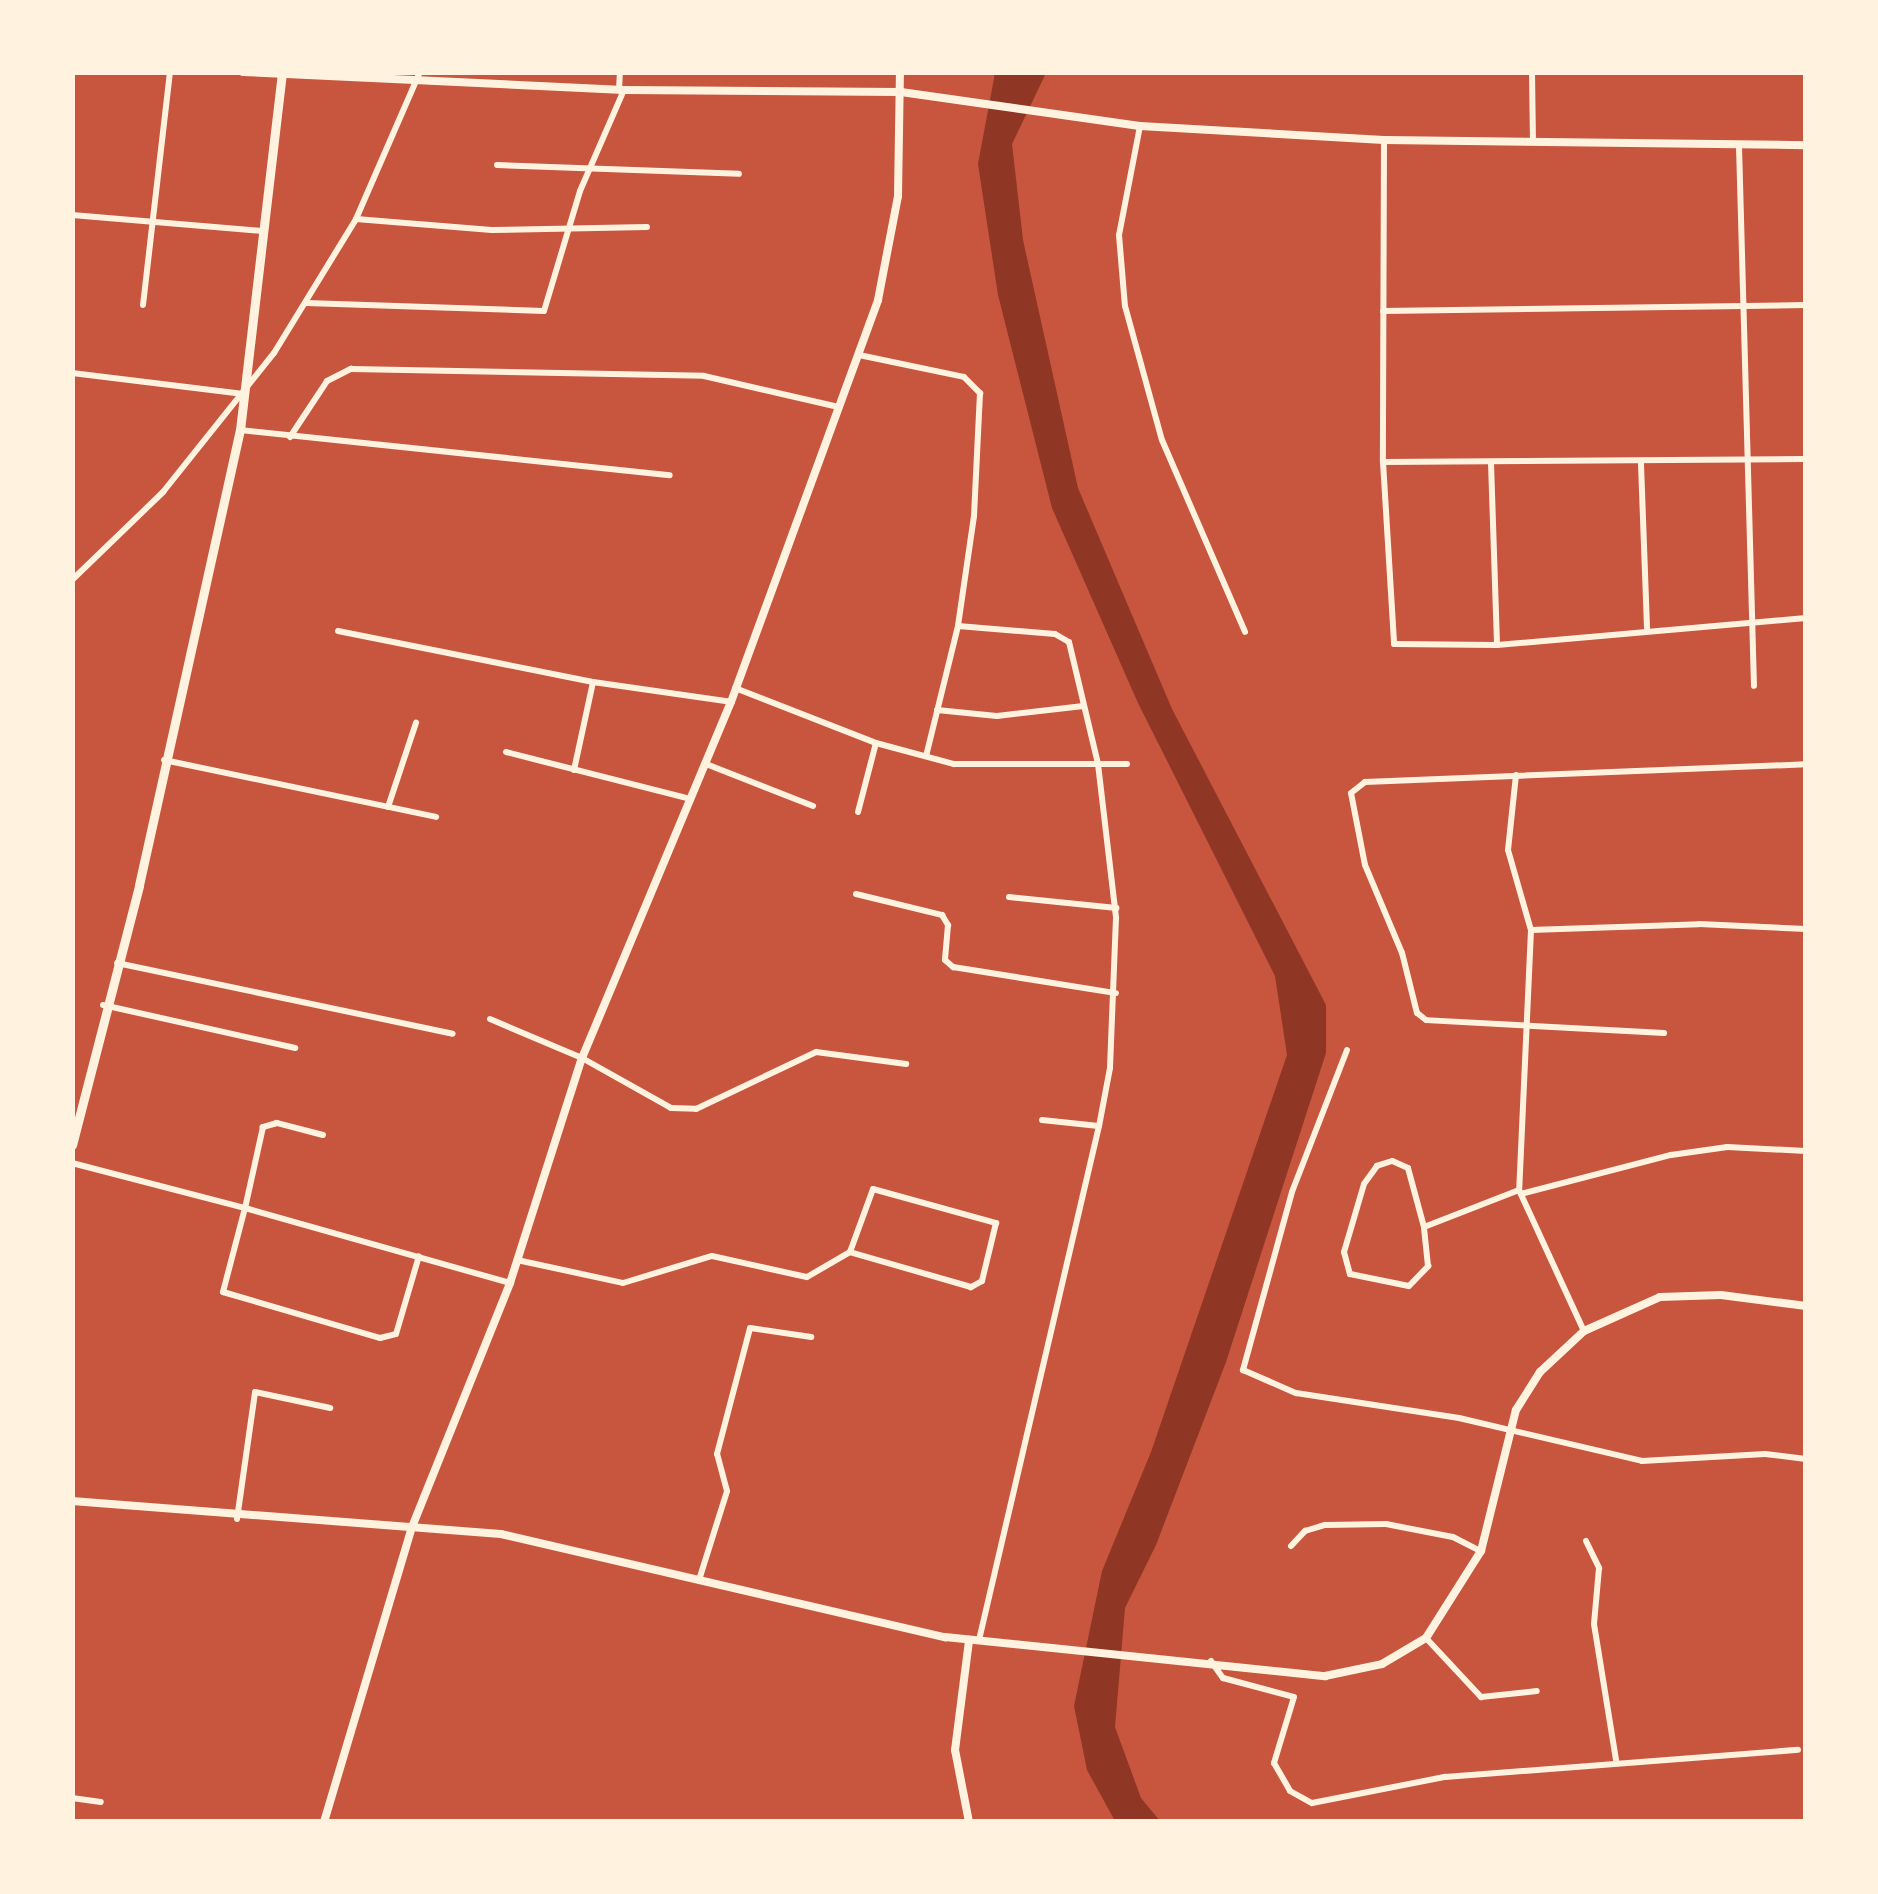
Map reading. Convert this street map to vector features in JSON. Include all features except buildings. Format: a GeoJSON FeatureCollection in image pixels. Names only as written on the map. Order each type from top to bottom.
{"type":"FeatureCollection","features":[{"type":"Feature","properties":{"kind":"main road"},"geometry":{"type":"LineString","coordinates":[[72,1146],[240,430],[282,73]]}},
{"type":"Feature","properties":{"kind":"street"},"geometry":{"type":"LineString","coordinates":[[143,305],[170,72]]}},
{"type":"Feature","properties":{"kind":"street"},"geometry":{"type":"LineString","coordinates":[[243,72],[419,74],[621,90],[901,92],[1140,126],[1384,140],[1806,145]]}},
{"type":"Feature","properties":{"kind":"street"},"geometry":{"type":"LineString","coordinates":[[518,84],[520,72]]}},
{"type":"Feature","properties":{"kind":"street"},"geometry":{"type":"LineString","coordinates":[[306,303],[544,310],[567,230],[621,90],[620,72]]}},
{"type":"Feature","properties":{"kind":"street"},"geometry":{"type":"LineString","coordinates":[[324,1822],[412,1527],[510,1283],[582,1058],[731,702],[878,300],[898,196],[900,72]]}},
{"type":"Feature","properties":{"kind":"street"},"geometry":{"type":"LineString","coordinates":[[1532,72],[1533,141]]}},
{"type":"Feature","properties":{"kind":"street"},"geometry":{"type":"LineString","coordinates":[[72,580],[163,492],[246,394],[356,219],[419,74]]}},
{"type":"Feature","properties":{"kind":"street"},"geometry":{"type":"LineString","coordinates":[[1140,126],[1119,236],[1125,306],[1162,440],[1245,632]]}},
{"type":"Feature","properties":{"kind":"street"},"geometry":{"type":"LineString","coordinates":[[1384,140],[1383,462],[1394,644],[1497,645],[1647,628],[1806,618]]}},
{"type":"Feature","properties":{"kind":"street"},"geometry":{"type":"LineString","coordinates":[[1738,146],[1754,686]]}},
{"type":"Feature","properties":{"kind":"street"},"geometry":{"type":"LineString","coordinates":[[497,165],[739,174]]}},
{"type":"Feature","properties":{"kind":"street"},"geometry":{"type":"LineString","coordinates":[[72,215],[264,231]]}},
{"type":"Feature","properties":{"kind":"street"},"geometry":{"type":"LineString","coordinates":[[356,219],[567,230],[647,227]]}},
{"type":"Feature","properties":{"kind":"street"},"geometry":{"type":"LineString","coordinates":[[1383,311],[1806,305]]}},
{"type":"Feature","properties":{"kind":"street"},"geometry":{"type":"LineString","coordinates":[[859,355],[977,385],[974,516],[958,626],[926,756]]}},
{"type":"Feature","properties":{"kind":"street"},"geometry":{"type":"LineString","coordinates":[[290,437],[328,381],[351,369],[704,376],[838,407]]}},
{"type":"Feature","properties":{"kind":"street"},"geometry":{"type":"LineString","coordinates":[[72,373],[246,394]]}},
{"type":"Feature","properties":{"kind":"street"},"geometry":{"type":"LineString","coordinates":[[240,430],[670,476]]}},
{"type":"Feature","properties":{"kind":"street"},"geometry":{"type":"LineString","coordinates":[[1383,462],[1640,464],[1806,459]]}},
{"type":"Feature","properties":{"kind":"street"},"geometry":{"type":"LineString","coordinates":[[1491,464],[1497,645]]}},
{"type":"Feature","properties":{"kind":"street"},"geometry":{"type":"LineString","coordinates":[[1640,464],[1647,628]]}},
{"type":"Feature","properties":{"kind":"street"},"geometry":{"type":"LineString","coordinates":[[958,626],[1063,636],[1098,764],[1116,908],[1116,993],[1099,1126],[974,1640],[955,1750],[969,1822]]}},
{"type":"Feature","properties":{"kind":"street"},"geometry":{"type":"LineString","coordinates":[[338,630],[592,682],[731,702]]}},
{"type":"Feature","properties":{"kind":"street"},"geometry":{"type":"LineString","coordinates":[[574,770],[592,682]]}},
{"type":"Feature","properties":{"kind":"street"},"geometry":{"type":"LineString","coordinates":[[736,688],[876,743],[926,756],[997,769],[1127,764]]}},
{"type":"Feature","properties":{"kind":"street"},"geometry":{"type":"LineString","coordinates":[[937,710],[997,716],[1083,706]]}},
{"type":"Feature","properties":{"kind":"street"},"geometry":{"type":"LineString","coordinates":[[388,807],[416,722]]}},
{"type":"Feature","properties":{"kind":"street"},"geometry":{"type":"LineString","coordinates":[[858,812],[876,743]]}},
{"type":"Feature","properties":{"kind":"street"},"geometry":{"type":"LineString","coordinates":[[506,752],[691,799]]}},
{"type":"Feature","properties":{"kind":"street"},"geometry":{"type":"LineString","coordinates":[[164,760],[436,817]]}},
{"type":"Feature","properties":{"kind":"street"},"geometry":{"type":"LineString","coordinates":[[706,764],[813,806]]}},
{"type":"Feature","properties":{"kind":"street"},"geometry":{"type":"LineString","coordinates":[[1664,1033],[1531,1024],[1438,1024],[1417,1012],[1402,953],[1365,865],[1350,793],[1365,782],[1806,764]]}},
{"type":"Feature","properties":{"kind":"street"},"geometry":{"type":"LineString","coordinates":[[1516,775],[1508,850],[1531,930],[1531,1024],[1518,1128],[1520,1192],[1584,1332]]}},
{"type":"Feature","properties":{"kind":"street"},"geometry":{"type":"LineString","coordinates":[[856,894],[942,915],[948,925],[944,960],[953,967],[1116,993]]}},
{"type":"Feature","properties":{"kind":"street"},"geometry":{"type":"LineString","coordinates":[[1009,897],[1116,908]]}},
{"type":"Feature","properties":{"kind":"street"},"geometry":{"type":"LineString","coordinates":[[1531,930],[1700,924],[1806,929]]}},
{"type":"Feature","properties":{"kind":"street"},"geometry":{"type":"LineString","coordinates":[[115,963],[453,1034]]}},
{"type":"Feature","properties":{"kind":"street"},"geometry":{"type":"LineString","coordinates":[[103,1005],[295,1048]]}},
{"type":"Feature","properties":{"kind":"street"},"geometry":{"type":"LineString","coordinates":[[490,1019],[582,1058],[671,1108],[696,1110],[816,1052],[906,1064]]}},
{"type":"Feature","properties":{"kind":"street"},"geometry":{"type":"LineString","coordinates":[[1348,1050],[1292,1192],[1243,1370],[1296,1394],[1509,1428],[1642,1461],[1765,1454],[1806,1460]]}},
{"type":"Feature","properties":{"kind":"street"},"geometry":{"type":"LineString","coordinates":[[1042,1120],[1099,1126]]}},
{"type":"Feature","properties":{"kind":"street"},"geometry":{"type":"LineString","coordinates":[[323,1136],[277,1122],[263,1127],[222,1292],[342,1328],[393,1338],[420,1256]]}},
{"type":"Feature","properties":{"kind":"street"},"geometry":{"type":"LineString","coordinates":[[1424,1227],[1520,1192],[1671,1155],[1728,1147],[1806,1151]]}},
{"type":"Feature","properties":{"kind":"street"},"geometry":{"type":"LineString","coordinates":[[1392,1161],[1408,1168],[1424,1227],[1428,1266],[1409,1286],[1350,1274],[1344,1252],[1364,1184],[1377,1166],[1392,1161]]}},
{"type":"Feature","properties":{"kind":"street"},"geometry":{"type":"LineString","coordinates":[[72,1164],[510,1283]]}},
{"type":"Feature","properties":{"kind":"street"},"geometry":{"type":"LineString","coordinates":[[516,1260],[623,1283],[712,1256],[807,1277],[850,1252],[873,1189],[996,1224],[982,1281],[971,1288],[850,1252]]}},
{"type":"Feature","properties":{"kind":"street"},"geometry":{"type":"LineString","coordinates":[[72,1501],[236,1519],[412,1527],[574,1548],[699,1581],[974,1640],[1211,1660],[1325,1676],[1382,1664],[1426,1638],[1481,1550],[1509,1428],[1540,1372],[1584,1332],[1660,1297],[1721,1295],[1806,1306]]}},
{"type":"Feature","properties":{"kind":"street"},"geometry":{"type":"LineString","coordinates":[[699,1581],[727,1491],[717,1454],[750,1328],[810,1337]]}},
{"type":"Feature","properties":{"kind":"street"},"geometry":{"type":"LineString","coordinates":[[236,1519],[255,1392],[330,1408]]}},
{"type":"Feature","properties":{"kind":"street"},"geometry":{"type":"LineString","coordinates":[[1291,1546],[1306,1531],[1325,1525],[1386,1524],[1432,1531],[1481,1550]]}},
{"type":"Feature","properties":{"kind":"street"},"geometry":{"type":"LineString","coordinates":[[1586,1541],[1599,1568],[1594,1624],[1616,1760]]}},
{"type":"Feature","properties":{"kind":"street"},"geometry":{"type":"LineString","coordinates":[[1426,1638],[1481,1697],[1537,1692]]}},
{"type":"Feature","properties":{"kind":"street"},"geometry":{"type":"LineString","coordinates":[[1211,1660],[1223,1678],[1294,1697],[1274,1762],[1290,1791],[1312,1803],[1444,1777],[1616,1760],[1686,1763],[1798,1750]]}},
{"type":"Feature","properties":{"kind":"street"},"geometry":{"type":"LineString","coordinates":[[72,1798],[101,1802]]}},
{"type":"Feature","properties":{"kind":"shaded area"},"geometry":{"type":"Polygon","coordinates":[[[995,73],[1046,73],[1012,144],[1023,240],[1078,488],[1172,709],[1326,1005],[1326,1053],[1226,1362],[1156,1545],[1125,1608],[1115,1727],[1141,1798],[1160,1821],[1115,1821],[1087,1770],[1074,1706],[1102,1571],[1151,1452],[1287,1055],[1275,976],[1138,703],[1052,508],[998,295],[978,164],[995,73]]]}}]}
